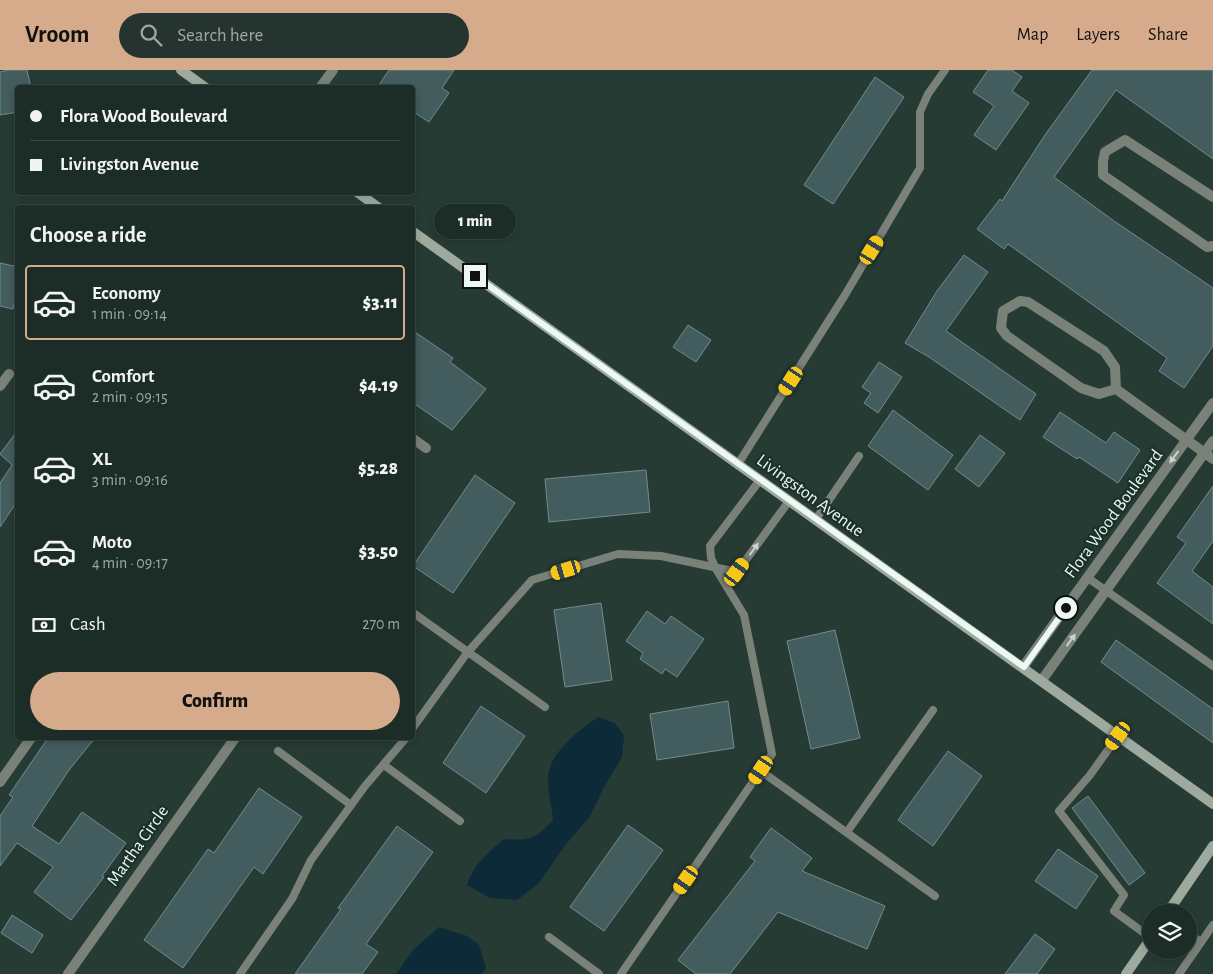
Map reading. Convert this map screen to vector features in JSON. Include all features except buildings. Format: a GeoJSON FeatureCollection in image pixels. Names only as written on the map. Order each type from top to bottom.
{"type":"FeatureCollection","features":[{"type":"Feature","properties":{"kind":"street"},"geometry":{"type":"LineString","coordinates":[[181,70],[202,85]]}},
{"type":"Feature","properties":{"kind":"street"},"geometry":{"type":"LineString","coordinates":[[322,85],[332,70]]}},
{"type":"Feature","properties":{"kind":"street"},"geometry":{"type":"LineString","coordinates":[[1213,197],[1126,140],[1105,152],[1103,175],[1207,247],[1213,246]]}},
{"type":"Feature","properties":{"kind":"street"},"geometry":{"type":"LineString","coordinates":[[362,195],[375,205]]}},
{"type":"Feature","properties":{"kind":"street","name":"Livingston Avenue"},"geometry":{"type":"LineString","coordinates":[[415,233],[1213,804]]}},
{"type":"Feature","properties":{"kind":"street"},"geometry":{"type":"LineString","coordinates":[[1020,302],[1028,302],[1104,351],[1115,367],[1116,389],[1099,394],[1081,388],[1007,336],[1001,328],[1003,312],[1020,302]]}},
{"type":"Feature","properties":{"kind":"street"},"geometry":{"type":"LineString","coordinates":[[0,386],[9,374]]}},
{"type":"Feature","properties":{"kind":"street"},"geometry":{"type":"LineString","coordinates":[[1116,389],[1209,456]]}},
{"type":"Feature","properties":{"kind":"street","name":"Flora Wood Boulevard"},"geometry":{"type":"LineString","coordinates":[[1024,667],[1213,403]]}},
{"type":"Feature","properties":{"kind":"street"},"geometry":{"type":"LineString","coordinates":[[415,440],[426,448]]}},
{"type":"Feature","properties":{"kind":"street"},"geometry":{"type":"LineString","coordinates":[[1042,680],[1106,591],[1209,456],[1213,441]]}},
{"type":"Feature","properties":{"kind":"street"},"geometry":{"type":"LineString","coordinates":[[0,782],[30,740]]}},
{"type":"Feature","properties":{"kind":"street","name":"Martha Circle"},"geometry":{"type":"LineString","coordinates":[[68,974],[234,740]]}},
{"type":"Feature","properties":{"kind":"street"},"geometry":{"type":"LineString","coordinates":[[1173,904],[1213,846]]}},
{"type":"Feature","properties":{"kind":"street"},"geometry":{"type":"LineString","coordinates":[[1130,973],[1142,953]]}},
{"type":"Feature","properties":{"kind":"lane"},"geometry":{"type":"LineString","coordinates":[[738,464],[846,295],[920,168],[920,112],[928,94],[945,70]]}},
{"type":"Feature","properties":{"kind":"lane"},"geometry":{"type":"LineString","coordinates":[[816,520],[859,456]]}},
{"type":"Feature","properties":{"kind":"lane"},"geometry":{"type":"LineString","coordinates":[[621,974],[772,754],[744,616],[716,569],[711,558],[710,546],[760,480]]}},
{"type":"Feature","properties":{"kind":"lane"},"geometry":{"type":"LineString","coordinates":[[415,725],[467,653],[532,580],[618,554],[661,556],[737,572],[790,501]]}},
{"type":"Feature","properties":{"kind":"lane"},"geometry":{"type":"LineString","coordinates":[[1088,578],[1213,666]]}},
{"type":"Feature","properties":{"kind":"lane"},"geometry":{"type":"LineString","coordinates":[[415,614],[545,707]]}},
{"type":"Feature","properties":{"kind":"lane"},"geometry":{"type":"LineString","coordinates":[[847,832],[933,710]]}},
{"type":"Feature","properties":{"kind":"lane"},"geometry":{"type":"LineString","coordinates":[[1118,736],[1090,775],[1059,811],[1124,895],[1114,911],[1142,931]]}},
{"type":"Feature","properties":{"kind":"lane"},"geometry":{"type":"LineString","coordinates":[[240,974],[292,899],[311,860],[351,804],[404,740]]}},
{"type":"Feature","properties":{"kind":"lane"},"geometry":{"type":"LineString","coordinates":[[278,751],[351,804]]}},
{"type":"Feature","properties":{"kind":"lane"},"geometry":{"type":"LineString","coordinates":[[384,764],[460,821]]}},
{"type":"Feature","properties":{"kind":"lane"},"geometry":{"type":"LineString","coordinates":[[761,770],[935,896]]}},
{"type":"Feature","properties":{"kind":"lane"},"geometry":{"type":"LineString","coordinates":[[1179,974],[1213,925]]}},
{"type":"Feature","properties":{"kind":"lane"},"geometry":{"type":"LineString","coordinates":[[549,937],[599,974]]}},
{"type":"Feature","properties":{"kind":"lane"},"geometry":{"type":"LineString","coordinates":[[1197,939],[1201,942]]}},
{"type":"Feature","properties":{"kind":"water"},"geometry":{"type":"Polygon","coordinates":[[[598,717],[615,723],[624,736],[622,757],[604,787],[589,818],[566,844],[538,884],[517,900],[490,898],[467,885],[477,865],[504,839],[527,839],[537,835],[553,820],[548,781],[549,771],[565,744],[598,717]]]}},
{"type":"Feature","properties":{"kind":"water"},"geometry":{"type":"Polygon","coordinates":[[[439,927],[467,936],[479,945],[486,968],[482,974],[396,974],[413,950],[439,927]]]}},
{"type":"Feature","properties":{"kind":"route"},"geometry":{"type":"LineString","coordinates":[[475,276],[1007,657],[1024,667],[1066,608]]}}]}
